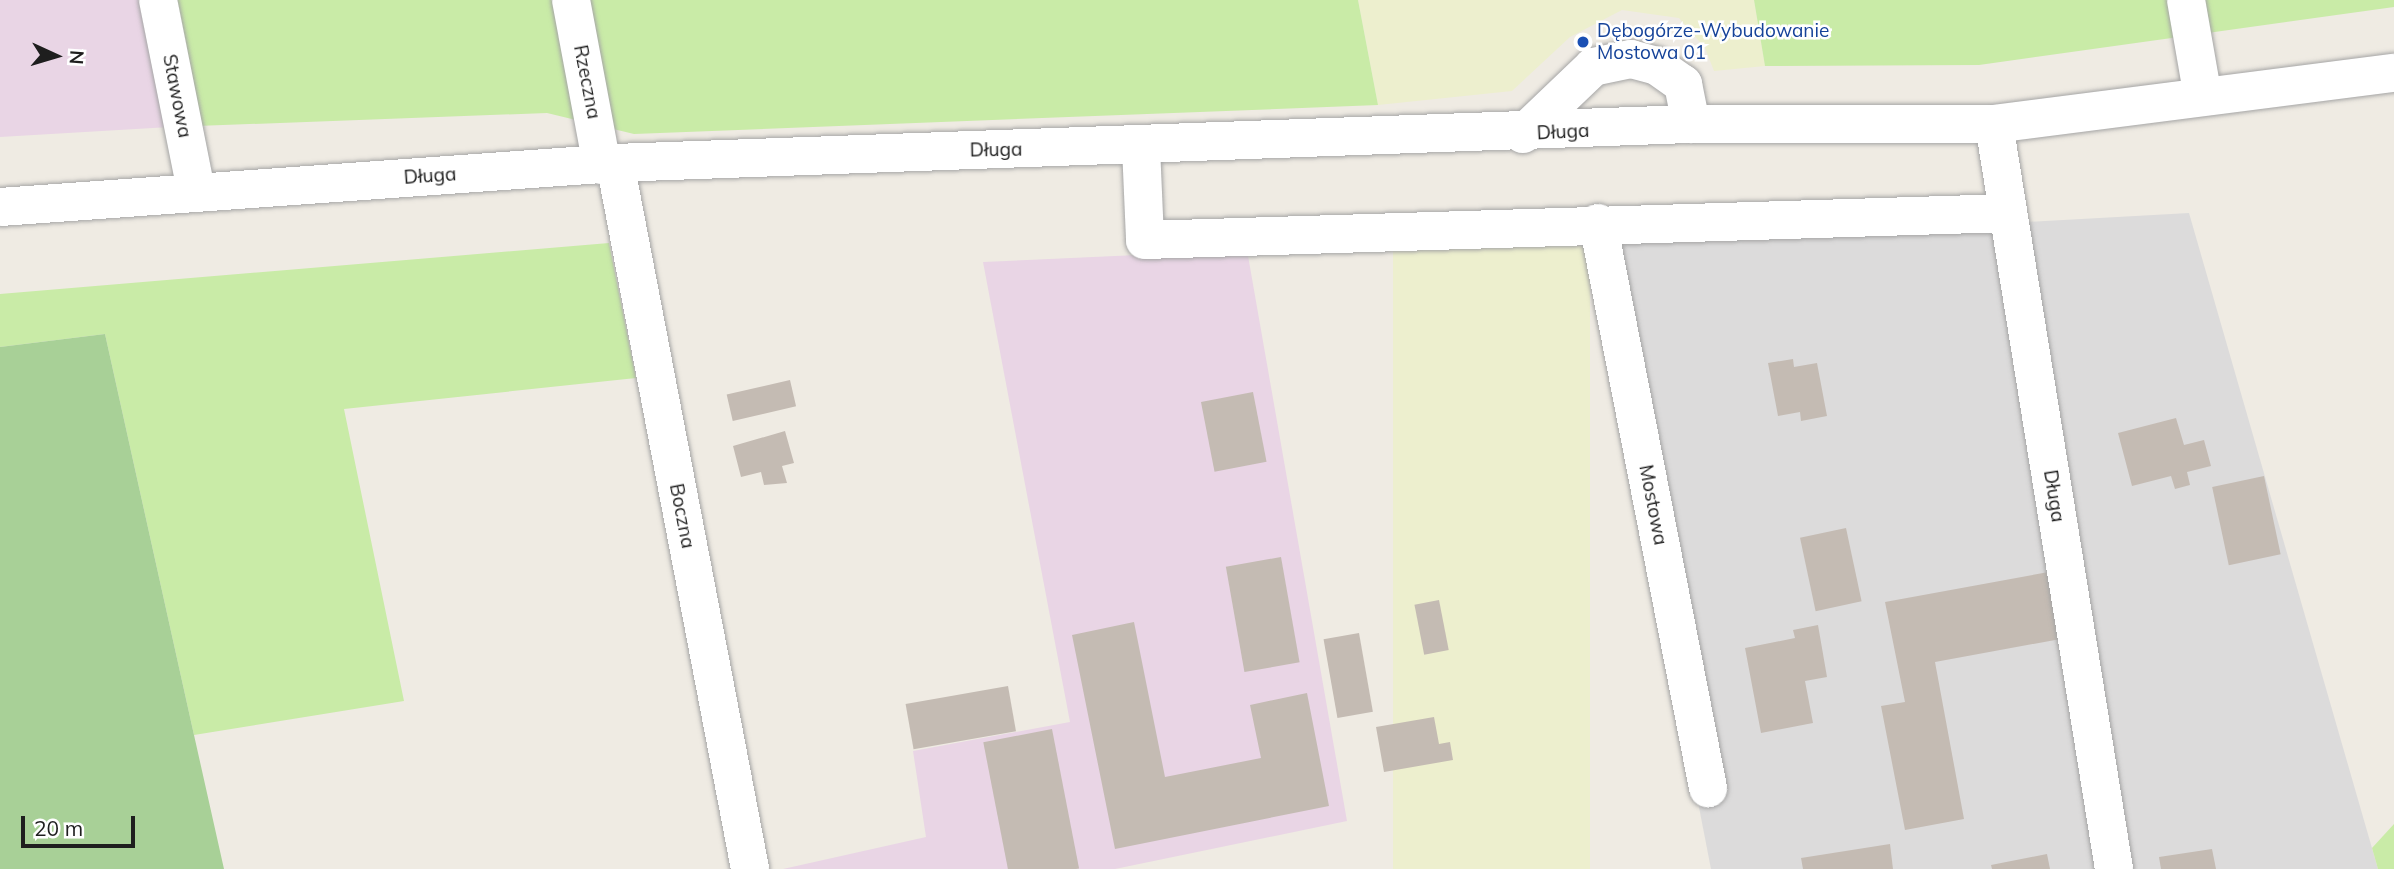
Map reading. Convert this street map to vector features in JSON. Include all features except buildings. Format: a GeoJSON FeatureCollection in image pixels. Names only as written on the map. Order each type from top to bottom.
{"type":"FeatureCollection","features":[{"type":"Feature","properties":{"kind":"street","name":"Stawowa"},"geometry":{"type":"LineString","coordinates":[[158,0],[196,191]]}},
{"type":"Feature","properties":{"kind":"street","name":"Rzeczna"},"geometry":{"type":"LineString","coordinates":[[571,0],[608,164]]}},
{"type":"Feature","properties":{"kind":"street"},"geometry":{"type":"LineString","coordinates":[[2186,0],[2203,97]]}},
{"type":"Feature","properties":{"kind":"street"},"geometry":{"type":"LineString","coordinates":[[1523,134],[1594,67],[1631,59],[1657,66],[1683,84],[1691,124]]}},
{"type":"Feature","properties":{"kind":"street","name":"Długa"},"geometry":{"type":"LineString","coordinates":[[0,207],[196,191],[608,164],[1523,134],[1691,124],[1994,124],[2394,73]]}},
{"type":"Feature","properties":{"kind":"street","name":"Długa"},"geometry":{"type":"LineString","coordinates":[[1994,124],[2114,869]]}},
{"type":"Feature","properties":{"kind":"street"},"geometry":{"type":"LineString","coordinates":[[1141,147],[1145,240],[1598,223],[2008,213]]}},
{"type":"Feature","properties":{"kind":"street","name":"Boczna"},"geometry":{"type":"LineString","coordinates":[[608,164],[750,869]]}},
{"type":"Feature","properties":{"kind":"street","name":"Mostowa"},"geometry":{"type":"LineString","coordinates":[[1598,223],[1708,788]]}},
{"type":"Feature","properties":{"kind":"shaded area"},"geometry":{"type":"Polygon","coordinates":[[[0,0],[145,0],[170,127],[0,137],[0,0]]]}},
{"type":"Feature","properties":{"kind":"shaded area"},"geometry":{"type":"Polygon","coordinates":[[[2189,213],[2378,869],[1711,869],[1590,246],[2189,213]]]}},
{"type":"Feature","properties":{"kind":"shaded area"},"geometry":{"type":"Polygon","coordinates":[[[1247,250],[1347,821],[1115,869],[783,869],[926,837],[913,751],[1070,722],[983,262],[1247,250]]]}},
{"type":"Feature","properties":{"kind":"green space"},"geometry":{"type":"Polygon","coordinates":[[[145,0],[1358,0],[1378,105],[634,134],[547,113],[170,127],[145,0]]]}},
{"type":"Feature","properties":{"kind":"green space"},"geometry":{"type":"Polygon","coordinates":[[[1358,0],[1754,0],[1765,66],[1714,71],[1705,48],[1679,18],[1622,10],[1570,37],[1512,91],[1378,105],[1358,0]]]}},
{"type":"Feature","properties":{"kind":"green space"},"geometry":{"type":"Polygon","coordinates":[[[1754,0],[2394,0],[2394,7],[1979,65],[1765,66],[1754,0]]]}},
{"type":"Feature","properties":{"kind":"green space"},"geometry":{"type":"Polygon","coordinates":[[[609,243],[636,378],[344,409],[404,701],[194,735],[105,334],[0,347],[0,294],[609,243]]]}},
{"type":"Feature","properties":{"kind":"green space"},"geometry":{"type":"Polygon","coordinates":[[[1393,246],[1590,246],[1590,869],[1393,869],[1393,246]]]}},
{"type":"Feature","properties":{"kind":"green space"},"geometry":{"type":"Polygon","coordinates":[[[105,334],[224,869],[0,869],[0,347],[105,334]]]}},
{"type":"Feature","properties":{"kind":"green space"},"geometry":{"type":"Polygon","coordinates":[[[2394,824],[2394,869],[2378,869],[2372,848],[2394,824]]]}},
{"type":"Feature","properties":{"kind":"place","name":"Dębogórze-Wybudowanie Mostowa 01"},"geometry":{"type":"Point","coordinates":[1583,42]}}]}
